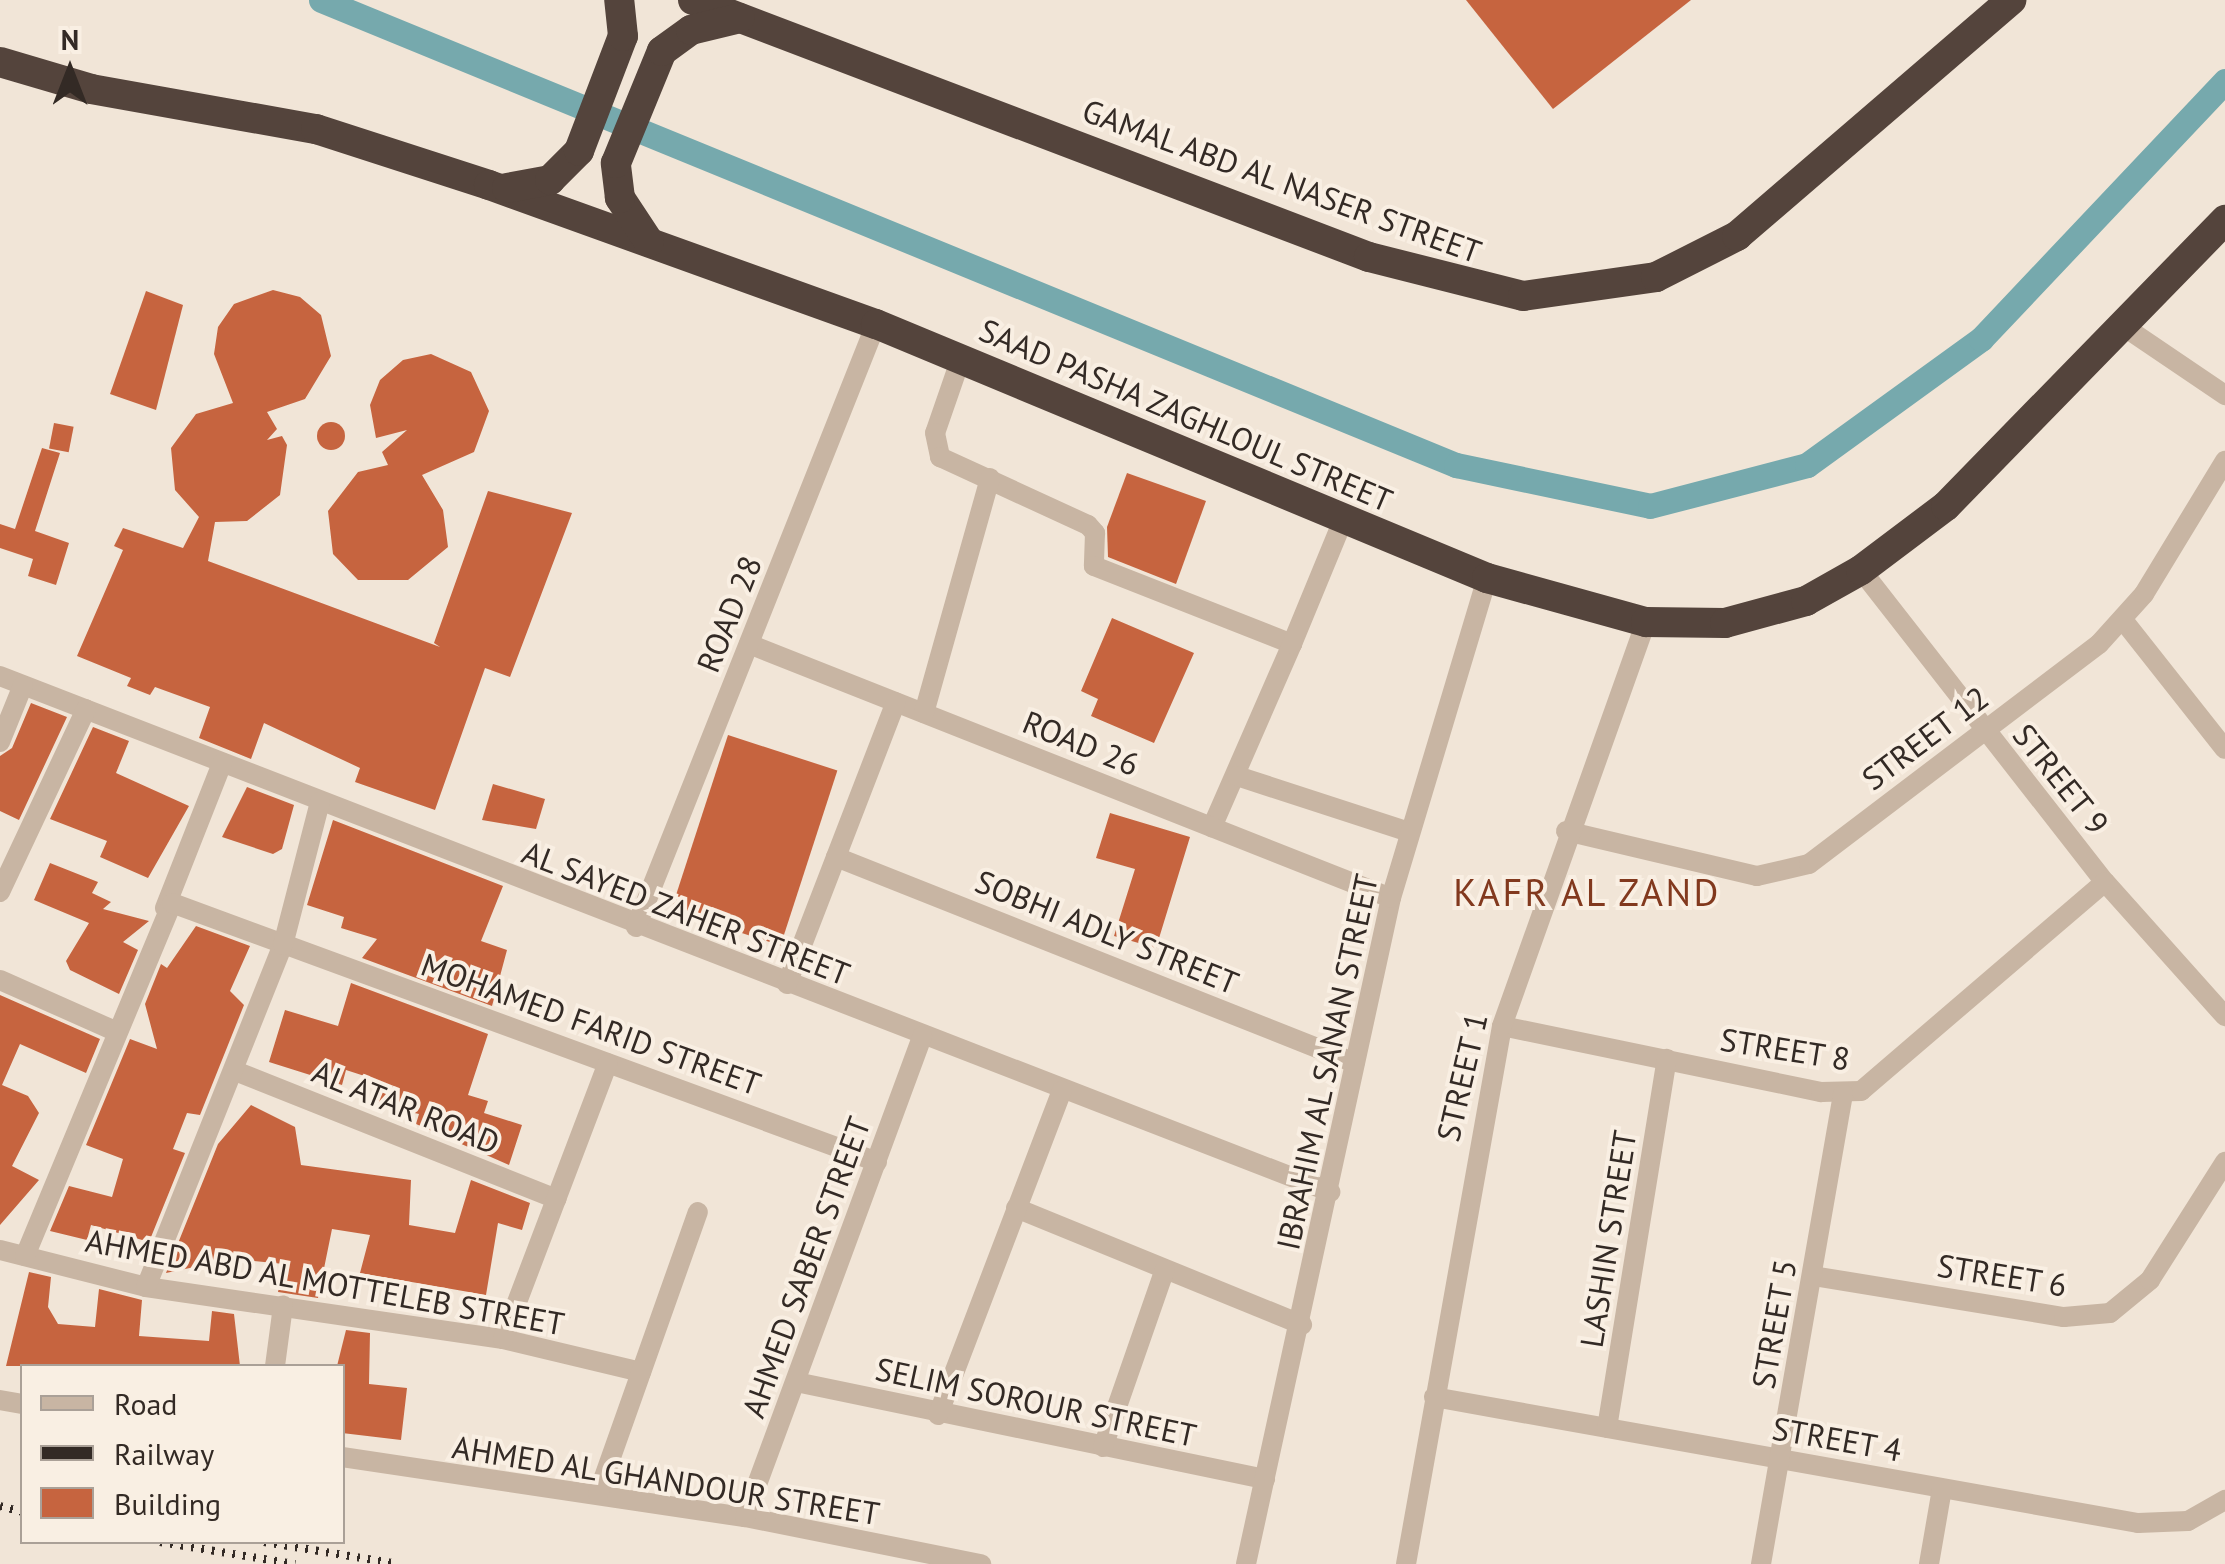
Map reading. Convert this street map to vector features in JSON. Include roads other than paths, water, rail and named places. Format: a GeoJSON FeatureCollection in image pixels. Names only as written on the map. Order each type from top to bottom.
{"type":"FeatureCollection","features":[{"type":"Feature","properties":{"kind":"highway"},"geometry":{"type":"LineString","coordinates":[[489,185],[530,187],[579,151],[623,36],[619,0]]}},
{"type":"Feature","properties":{"kind":"highway","name":"GAMAL ABD AL NASER STREET"},"geometry":{"type":"LineString","coordinates":[[694,0],[1434,279],[1568,296],[1656,277],[1737,236],[2011,0]]}},
{"type":"Feature","properties":{"kind":"highway"},"geometry":{"type":"LineString","coordinates":[[649,242],[620,198],[616,163],[662,51],[708,23],[743,18]]}},
{"type":"Feature","properties":{"kind":"highway","name":"SAAD PASHA ZAGHLOUL STREET"},"geometry":{"type":"LineString","coordinates":[[0,62],[91,90],[316,129],[489,185],[876,324],[1487,578],[1646,622],[1724,623],[1806,601],[1861,570],[1946,506],[2126,328],[2225,222]]}},
{"type":"Feature","properties":{"kind":"street","name":"ROAD 28"},"geometry":{"type":"LineString","coordinates":[[636,927],[876,324]]}},
{"type":"Feature","properties":{"kind":"street"},"geometry":{"type":"LineString","coordinates":[[2126,328],[2225,395]]}},
{"type":"Feature","properties":{"kind":"street"},"geometry":{"type":"LineString","coordinates":[[960,358],[936,448],[945,460],[1088,526],[1095,534],[1094,566],[1292,644]]}},
{"type":"Feature","properties":{"kind":"street","name":"STREET 12"},"geometry":{"type":"LineString","coordinates":[[1566,831],[1775,876],[1810,864],[2123,620],[2225,461]]}},
{"type":"Feature","properties":{"kind":"street"},"geometry":{"type":"LineString","coordinates":[[924,713],[990,478]]}},
{"type":"Feature","properties":{"kind":"street"},"geometry":{"type":"LineString","coordinates":[[1212,827],[1343,520]]}},
{"type":"Feature","properties":{"kind":"street","name":"STREET 9"},"geometry":{"type":"LineString","coordinates":[[1861,570],[2104,882],[2225,1016]]}},
{"type":"Feature","properties":{"kind":"street","name":"IBRAHIM AL SANAN STREET"},"geometry":{"type":"LineString","coordinates":[[1246,1564],[1302,1325],[1391,898],[1487,578]]}},
{"type":"Feature","properties":{"kind":"street"},"geometry":{"type":"LineString","coordinates":[[2123,620],[2225,749]]}},
{"type":"Feature","properties":{"kind":"street","name":"STREET 1"},"geometry":{"type":"LineString","coordinates":[[1406,1564],[1502,1026],[1566,831],[1646,622]]}},
{"type":"Feature","properties":{"kind":"street","name":"ROAD 26"},"geometry":{"type":"LineString","coordinates":[[749,644],[1391,898]]}},
{"type":"Feature","properties":{"kind":"street","name":"AL SAYED ZAHER STREET"},"geometry":{"type":"LineString","coordinates":[[0,676],[636,927],[1330,1192]]}},
{"type":"Feature","properties":{"kind":"street"},"geometry":{"type":"LineString","coordinates":[[0,742],[23,685]]}},
{"type":"Feature","properties":{"kind":"street"},"geometry":{"type":"LineString","coordinates":[[786,984],[896,702]]}},
{"type":"Feature","properties":{"kind":"street"},"geometry":{"type":"LineString","coordinates":[[0,892],[86,709]]}},
{"type":"Feature","properties":{"kind":"street"},"geometry":{"type":"LineString","coordinates":[[25,1256],[222,763]]}},
{"type":"Feature","properties":{"kind":"street"},"geometry":{"type":"LineString","coordinates":[[1237,776],[1408,832]]}},
{"type":"Feature","properties":{"kind":"street"},"geometry":{"type":"LineString","coordinates":[[146,1286],[283,945],[320,802]]}},
{"type":"Feature","properties":{"kind":"street","name":"SOBHI ADLY STREET"},"geometry":{"type":"LineString","coordinates":[[836,857],[1355,1063]]}},
{"type":"Feature","properties":{"kind":"street","name":"STREET 8"},"geometry":{"type":"LineString","coordinates":[[1502,1026],[1844,1094],[1878,1082],[2104,882]]}},
{"type":"Feature","properties":{"kind":"street","name":"MOHAMED FARID STREET"},"geometry":{"type":"LineString","coordinates":[[165,908],[182,902],[283,945],[877,1162]]}},
{"type":"Feature","properties":{"kind":"street"},"geometry":{"type":"LineString","coordinates":[[0,980],[113,1030]]}},
{"type":"Feature","properties":{"kind":"street","name":"AHMED SABER STREET"},"geometry":{"type":"LineString","coordinates":[[744,1518],[922,1037]]}},
{"type":"Feature","properties":{"kind":"street","name":"LASHIN STREET"},"geometry":{"type":"LineString","coordinates":[[1607,1428],[1667,1059]]}},
{"type":"Feature","properties":{"kind":"street"},"geometry":{"type":"LineString","coordinates":[[503,1339],[608,1062]]}},
{"type":"Feature","properties":{"kind":"street","name":"AL ATAR ROAD"},"geometry":{"type":"LineString","coordinates":[[235,1071],[556,1199]]}},
{"type":"Feature","properties":{"kind":"street"},"geometry":{"type":"LineString","coordinates":[[938,1415],[1062,1090]]}},
{"type":"Feature","properties":{"kind":"street","name":"STREET 5"},"geometry":{"type":"LineString","coordinates":[[1762,1564],[1844,1094]]}},
{"type":"Feature","properties":{"kind":"street","name":"STREET 6"},"geometry":{"type":"LineString","coordinates":[[1812,1276],[2064,1316],[2110,1313],[2150,1280],[2225,1162]]}},
{"type":"Feature","properties":{"kind":"street"},"geometry":{"type":"LineString","coordinates":[[1016,1208],[1302,1325]]}},
{"type":"Feature","properties":{"kind":"street"},"geometry":{"type":"LineString","coordinates":[[598,1494],[698,1212]]}},
{"type":"Feature","properties":{"kind":"street","name":"AHMED ABD AL MOTTELEB STREET"},"geometry":{"type":"LineString","coordinates":[[0,1250],[146,1286],[503,1339],[640,1372]]}},
{"type":"Feature","properties":{"kind":"street"},"geometry":{"type":"LineString","coordinates":[[1103,1447],[1165,1269]]}},
{"type":"Feature","properties":{"kind":"street"},"geometry":{"type":"LineString","coordinates":[[275,1364],[283,1306]]}},
{"type":"Feature","properties":{"kind":"street","name":"SELIM SOROUR STREET"},"geometry":{"type":"LineString","coordinates":[[796,1382],[938,1415],[1265,1479]]}},
{"type":"Feature","properties":{"kind":"street","name":"STREET 4"},"geometry":{"type":"LineString","coordinates":[[1434,1397],[2164,1526],[2225,1500]]}},
{"type":"Feature","properties":{"kind":"street","name":"AHMED AL GHANDOUR STREET"},"geometry":{"type":"LineString","coordinates":[[345,1458],[744,1518],[980,1564]]}},
{"type":"Feature","properties":{"kind":"street"},"geometry":{"type":"LineString","coordinates":[[1929,1564],[1942,1489]]}},
{"type":"Feature","properties":{"kind":"waterway"},"geometry":{"type":"LineString","coordinates":[[321,0],[1456,465],[1650,506],[1807,465],[1981,339],[2225,81]]}},
{"type":"Feature","properties":{"kind":"railway"},"geometry":{"type":"LineString","coordinates":[[0,1506],[20,1511]]}},
{"type":"Feature","properties":{"kind":"railway"},"geometry":{"type":"LineString","coordinates":[[172,1544],[295,1564]]}},
{"type":"Feature","properties":{"kind":"railway"},"geometry":{"type":"LineString","coordinates":[[276,1544],[398,1564]]}},
{"type":"Feature","properties":{"kind":"district","name":"KAFR AL ZAND"},"geometry":{"type":"Point","coordinates":[1587,892]}}]}
